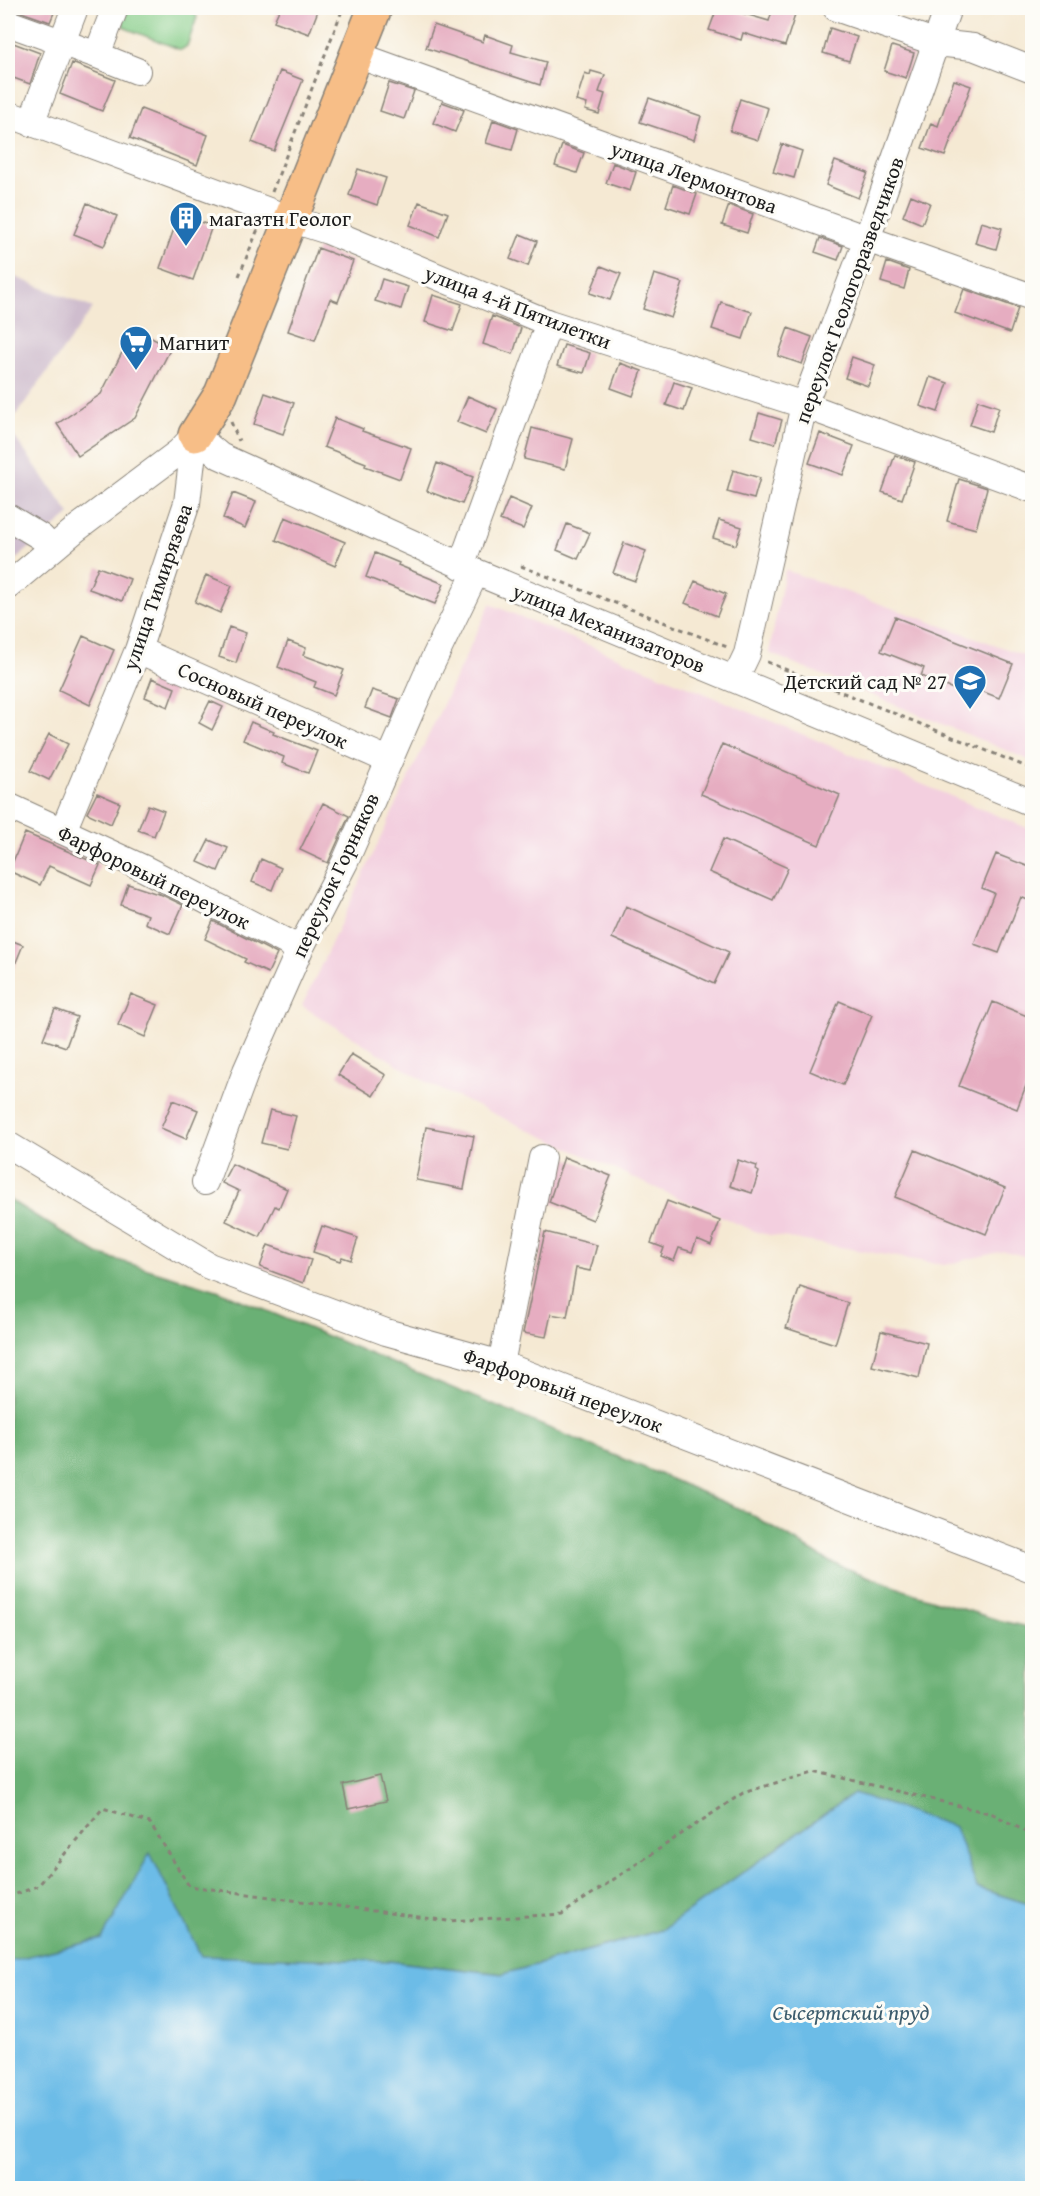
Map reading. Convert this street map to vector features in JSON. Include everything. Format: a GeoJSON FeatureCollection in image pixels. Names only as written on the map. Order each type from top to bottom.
{"type":"FeatureCollection","features":[{"type":"Feature","properties":{"kind":"main road","name":"улица Тимирязева"},"geometry":{"type":"LineString","coordinates":[[195,435],[220,394],[375,8]]}},
{"type":"Feature","properties":{"kind":"street"},"geometry":{"type":"LineString","coordinates":[[31,123],[75,8]]}},
{"type":"Feature","properties":{"kind":"street"},"geometry":{"type":"LineString","coordinates":[[97,55],[115,8]]}},
{"type":"Feature","properties":{"kind":"street"},"geometry":{"type":"LineString","coordinates":[[836,8],[937,43],[973,47],[1032,70]]}},
{"type":"Feature","properties":{"kind":"street","name":"переулок Геологоразведчиков"},"geometry":{"type":"LineString","coordinates":[[735,679],[747,654],[804,405],[867,239],[948,8]]}},
{"type":"Feature","properties":{"kind":"street"},"geometry":{"type":"LineString","coordinates":[[8,23],[137,71]]}},
{"type":"Feature","properties":{"kind":"street","name":"улица Лермонтова"},"geometry":{"type":"LineString","coordinates":[[357,55],[1032,297]]}},
{"type":"Feature","properties":{"kind":"street","name":"улица 4-й Пятилетки"},"geometry":{"type":"LineString","coordinates":[[8,114],[328,231],[549,323],[804,405],[1032,489]]}},
{"type":"Feature","properties":{"kind":"street","name":"переулок Горняков"},"geometry":{"type":"LineString","coordinates":[[205,1182],[246,1071],[300,949],[345,862],[431,665],[469,569],[549,323]]}},
{"type":"Feature","properties":{"kind":"street"},"geometry":{"type":"LineString","coordinates":[[8,586],[52,549],[179,452],[195,435]]}},
{"type":"Feature","properties":{"kind":"street","name":"улица Механизаторов"},"geometry":{"type":"LineString","coordinates":[[195,435],[220,456],[469,569],[1032,803]]}},
{"type":"Feature","properties":{"kind":"street","name":"улица Тимирязева"},"geometry":{"type":"LineString","coordinates":[[63,831],[138,650],[187,502],[195,435]]}},
{"type":"Feature","properties":{"kind":"street"},"geometry":{"type":"LineString","coordinates":[[8,517],[41,537],[52,549]]}},
{"type":"Feature","properties":{"kind":"street","name":"Сосновый переулок"},"geometry":{"type":"LineString","coordinates":[[138,650],[388,760]]}},
{"type":"Feature","properties":{"kind":"street","name":"Фарфоровый переулок"},"geometry":{"type":"LineString","coordinates":[[8,806],[145,869],[300,949]]}},
{"type":"Feature","properties":{"kind":"street","name":"Фарфоровый переулок"},"geometry":{"type":"LineString","coordinates":[[8,1144],[209,1266],[386,1332],[501,1364],[1032,1569]]}},
{"type":"Feature","properties":{"kind":"street"},"geometry":{"type":"LineString","coordinates":[[501,1364],[542,1158]]}},
{"type":"Feature","properties":{"kind":"path"},"geometry":{"type":"LineString","coordinates":[[8,1897],[38,1886],[103,1808],[150,1823],[189,1886],[448,1921],[562,1914],[743,1793],[814,1771],[993,1814],[1032,1835]]}},
{"type":"Feature","properties":{"kind":"shaded area"},"geometry":{"type":"Polygon","coordinates":[[[8,274],[93,308],[8,426],[8,274]]]}},
{"type":"Feature","properties":{"kind":"shaded area"},"geometry":{"type":"Polygon","coordinates":[[[8,428],[70,514],[8,566],[8,428]]]}},
{"type":"Feature","properties":{"kind":"shaded area","name":"Детский сад № 27"},"geometry":{"type":"Polygon","coordinates":[[[785,570],[1032,658],[1032,761],[769,653],[785,570]]]}},
{"type":"Feature","properties":{"kind":"shaded area"},"geometry":{"type":"Polygon","coordinates":[[[490,604],[1032,830],[1032,1258],[1004,1251],[944,1265],[759,1233],[431,1085],[302,1006],[490,604]]]}},
{"type":"Feature","properties":{"kind":"green space"},"geometry":{"type":"Polygon","coordinates":[[[128,8],[193,10],[197,17],[187,46],[181,50],[125,28],[122,23],[128,8]]]}},
{"type":"Feature","properties":{"kind":"green space"},"geometry":{"type":"Polygon","coordinates":[[[8,1199],[98,1254],[217,1290],[669,1478],[749,1513],[830,1562],[915,1594],[998,1620],[1032,1628],[1032,1905],[977,1888],[954,1827],[854,1793],[662,1930],[503,1974],[388,1961],[200,1957],[102,1939],[8,1961],[8,1199]]]}},
{"type":"Feature","properties":{"kind":"water","name":"Сысертский пруд"},"geometry":{"type":"Polygon","coordinates":[[[854,1793],[955,1827],[977,1888],[1032,1905],[1032,2188],[8,2188],[8,1961],[102,1939],[150,1853],[201,1956],[388,1961],[503,1974],[662,1930],[854,1793]]]}},
{"type":"Feature","properties":{"kind":"building"},"geometry":{"type":"Polygon","coordinates":[[[10,8],[56,8],[50,22],[10,8]]]}},
{"type":"Feature","properties":{"kind":"building"},"geometry":{"type":"Polygon","coordinates":[[[280,8],[319,8],[309,34],[274,21],[280,8]]]}},
{"type":"Feature","properties":{"kind":"building"},"geometry":{"type":"Polygon","coordinates":[[[717,8],[725,8],[769,21],[773,8],[796,12],[785,46],[743,33],[741,40],[709,30],[717,8]]]}},
{"type":"Feature","properties":{"kind":"building"},"geometry":{"type":"Polygon","coordinates":[[[434,25],[483,42],[485,35],[513,45],[511,52],[546,62],[540,85],[426,48],[434,25]]]}},
{"type":"Feature","properties":{"kind":"building"},"geometry":{"type":"Polygon","coordinates":[[[830,28],[857,37],[849,61],[823,53],[830,28]]]}},
{"type":"Feature","properties":{"kind":"building"},"geometry":{"type":"Polygon","coordinates":[[[8,41],[40,53],[30,84],[8,76],[8,41]]]}},
{"type":"Feature","properties":{"kind":"building"},"geometry":{"type":"Polygon","coordinates":[[[892,46],[914,53],[906,78],[884,71],[892,46]]]}},
{"type":"Feature","properties":{"kind":"building"},"geometry":{"type":"Polygon","coordinates":[[[72,63],[115,80],[102,111],[60,94],[72,63]]]}},
{"type":"Feature","properties":{"kind":"building"},"geometry":{"type":"Polygon","coordinates":[[[280,71],[303,80],[274,151],[252,142],[280,71]]]}},
{"type":"Feature","properties":{"kind":"building"},"geometry":{"type":"Polygon","coordinates":[[[591,71],[605,75],[599,92],[605,94],[599,114],[585,110],[587,104],[576,101],[585,73],[590,75],[591,71]]]}},
{"type":"Feature","properties":{"kind":"building"},"geometry":{"type":"Polygon","coordinates":[[[954,80],[971,86],[945,156],[922,148],[931,123],[938,126],[954,80]]]}},
{"type":"Feature","properties":{"kind":"building"},"geometry":{"type":"Polygon","coordinates":[[[389,83],[414,91],[404,119],[380,111],[389,83]]]}},
{"type":"Feature","properties":{"kind":"building"},"geometry":{"type":"Polygon","coordinates":[[[649,98],[701,116],[694,140],[640,122],[649,98]]]}},
{"type":"Feature","properties":{"kind":"building"},"geometry":{"type":"Polygon","coordinates":[[[740,99],[768,108],[758,140],[730,131],[740,99]]]}},
{"type":"Feature","properties":{"kind":"building"},"geometry":{"type":"Polygon","coordinates":[[[442,102],[464,110],[455,132],[433,123],[442,102]]]}},
{"type":"Feature","properties":{"kind":"building"},"geometry":{"type":"Polygon","coordinates":[[[141,109],[208,135],[197,165],[130,138],[141,109]]]}},
{"type":"Feature","properties":{"kind":"building"},"geometry":{"type":"Polygon","coordinates":[[[493,120],[518,129],[512,150],[486,143],[493,120]]]}},
{"type":"Feature","properties":{"kind":"building"},"geometry":{"type":"Polygon","coordinates":[[[782,144],[802,151],[794,178],[773,172],[782,144]]]}},
{"type":"Feature","properties":{"kind":"building"},"geometry":{"type":"Polygon","coordinates":[[[562,145],[584,153],[577,173],[555,166],[562,145]]]}},
{"type":"Feature","properties":{"kind":"building"},"geometry":{"type":"Polygon","coordinates":[[[835,161],[868,173],[858,198],[826,185],[835,161]]]}},
{"type":"Feature","properties":{"kind":"building"},"geometry":{"type":"Polygon","coordinates":[[[613,163],[636,172],[630,191],[606,183],[613,163]]]}},
{"type":"Feature","properties":{"kind":"building"},"geometry":{"type":"Polygon","coordinates":[[[358,169],[386,178],[377,205],[349,195],[358,169]]]}},
{"type":"Feature","properties":{"kind":"building"},"geometry":{"type":"Polygon","coordinates":[[[673,185],[697,194],[690,214],[666,206],[673,185]]]}},
{"type":"Feature","properties":{"kind":"building"},"geometry":{"type":"Polygon","coordinates":[[[911,195],[930,203],[922,224],[903,216],[911,195]]]}},
{"type":"Feature","properties":{"kind":"building"},"geometry":{"type":"Polygon","coordinates":[[[419,202],[448,213],[439,237],[410,225],[419,202]]]}},
{"type":"Feature","properties":{"kind":"building"},"geometry":{"type":"Polygon","coordinates":[[[87,203],[117,216],[104,246],[74,234],[87,203]]]}},
{"type":"Feature","properties":{"kind":"building"},"geometry":{"type":"Polygon","coordinates":[[[729,205],[753,214],[747,233],[722,225],[729,205]]]}},
{"type":"Feature","properties":{"kind":"building","name":"магазтн Геолог"},"geometry":{"type":"Polygon","coordinates":[[[179,215],[212,226],[193,280],[160,268],[179,215]]]}},
{"type":"Feature","properties":{"kind":"building"},"geometry":{"type":"Polygon","coordinates":[[[981,222],[1002,228],[996,249],[975,243],[981,222]]]}},
{"type":"Feature","properties":{"kind":"building"},"geometry":{"type":"Polygon","coordinates":[[[520,234],[537,241],[528,266],[510,259],[520,234]]]}},
{"type":"Feature","properties":{"kind":"building"},"geometry":{"type":"Polygon","coordinates":[[[820,238],[843,246],[838,260],[815,252],[820,238]]]}},
{"type":"Feature","properties":{"kind":"building"},"geometry":{"type":"Polygon","coordinates":[[[318,248],[353,261],[338,302],[330,299],[315,340],[288,331],[318,248]]]}},
{"type":"Feature","properties":{"kind":"building"},"geometry":{"type":"Polygon","coordinates":[[[887,262],[909,270],[904,289],[881,282],[887,262]]]}},
{"type":"Feature","properties":{"kind":"building"},"geometry":{"type":"Polygon","coordinates":[[[601,266],[621,274],[610,300],[590,293],[601,266]]]}},
{"type":"Feature","properties":{"kind":"building"},"geometry":{"type":"Polygon","coordinates":[[[654,274],[683,283],[671,318],[643,309],[654,274]]]}},
{"type":"Feature","properties":{"kind":"building"},"geometry":{"type":"Polygon","coordinates":[[[382,279],[408,287],[401,309],[375,301],[382,279]]]}},
{"type":"Feature","properties":{"kind":"building"},"geometry":{"type":"Polygon","coordinates":[[[964,289],[1018,308],[1010,333],[955,313],[964,289]]]}},
{"type":"Feature","properties":{"kind":"building"},"geometry":{"type":"Polygon","coordinates":[[[433,295],[462,304],[453,331],[425,322],[433,295]]]}},
{"type":"Feature","properties":{"kind":"building"},"geometry":{"type":"Polygon","coordinates":[[[721,302],[752,312],[743,339],[712,329],[721,302]]]}},
{"type":"Feature","properties":{"kind":"building"},"geometry":{"type":"Polygon","coordinates":[[[492,316],[521,328],[513,354],[483,344],[492,316]]]}},
{"type":"Feature","properties":{"kind":"building"},"geometry":{"type":"Polygon","coordinates":[[[788,328],[812,337],[802,364],[778,356],[788,328]]]}},
{"type":"Feature","properties":{"kind":"building","name":"Магнит"},"geometry":{"type":"Polygon","coordinates":[[[134,329],[171,348],[135,418],[78,456],[57,424],[101,394],[134,329]]]}},
{"type":"Feature","properties":{"kind":"building"},"geometry":{"type":"Polygon","coordinates":[[[564,345],[590,353],[584,373],[557,366],[564,345]]]}},
{"type":"Feature","properties":{"kind":"building"},"geometry":{"type":"Polygon","coordinates":[[[852,357],[875,365],[868,386],[845,378],[852,357]]]}},
{"type":"Feature","properties":{"kind":"building"},"geometry":{"type":"Polygon","coordinates":[[[620,363],[642,371],[633,396],[611,388],[620,363]]]}},
{"type":"Feature","properties":{"kind":"building"},"geometry":{"type":"Polygon","coordinates":[[[930,377],[948,383],[938,412],[920,406],[930,377]]]}},
{"type":"Feature","properties":{"kind":"building"},"geometry":{"type":"Polygon","coordinates":[[[674,382],[692,388],[684,411],[666,405],[674,382]]]}},
{"type":"Feature","properties":{"kind":"building"},"geometry":{"type":"Polygon","coordinates":[[[265,393],[294,403],[283,434],[254,424],[265,393]]]}},
{"type":"Feature","properties":{"kind":"building"},"geometry":{"type":"Polygon","coordinates":[[[468,396],[497,409],[486,434],[457,422],[468,396]]]}},
{"type":"Feature","properties":{"kind":"building"},"geometry":{"type":"Polygon","coordinates":[[[978,400],[999,407],[991,432],[970,425],[978,400]]]}},
{"type":"Feature","properties":{"kind":"building"},"geometry":{"type":"Polygon","coordinates":[[[759,413],[782,420],[775,444],[752,437],[759,413]]]}},
{"type":"Feature","properties":{"kind":"building"},"geometry":{"type":"Polygon","coordinates":[[[335,418],[363,429],[362,431],[411,448],[400,479],[324,447],[335,418]]]}},
{"type":"Feature","properties":{"kind":"building"},"geometry":{"type":"Polygon","coordinates":[[[532,428],[573,439],[565,469],[524,459],[532,428]]]}},
{"type":"Feature","properties":{"kind":"building"},"geometry":{"type":"Polygon","coordinates":[[[820,433],[854,446],[843,475],[809,463],[820,433]]]}},
{"type":"Feature","properties":{"kind":"building"},"geometry":{"type":"Polygon","coordinates":[[[895,455],[915,462],[902,499],[882,492],[895,455]]]}},
{"type":"Feature","properties":{"kind":"building"},"geometry":{"type":"Polygon","coordinates":[[[437,463],[473,477],[462,504],[427,491],[437,463]]]}},
{"type":"Feature","properties":{"kind":"building"},"geometry":{"type":"Polygon","coordinates":[[[733,470],[760,478],[754,499],[727,492],[733,470]]]}},
{"type":"Feature","properties":{"kind":"building"},"geometry":{"type":"Polygon","coordinates":[[[959,479],[987,488],[976,529],[947,521],[959,479]]]}},
{"type":"Feature","properties":{"kind":"building"},"geometry":{"type":"Polygon","coordinates":[[[233,493],[256,502],[245,528],[223,518],[233,493]]]}},
{"type":"Feature","properties":{"kind":"building"},"geometry":{"type":"Polygon","coordinates":[[[509,498],[532,508],[523,529],[500,520],[509,498]]]}},
{"type":"Feature","properties":{"kind":"building"},"geometry":{"type":"Polygon","coordinates":[[[285,517],[345,542],[335,566],[276,540],[285,517]]]}},
{"type":"Feature","properties":{"kind":"building"},"geometry":{"type":"Polygon","coordinates":[[[719,520],[742,527],[736,545],[713,538],[719,520]]]}},
{"type":"Feature","properties":{"kind":"building"},"geometry":{"type":"Polygon","coordinates":[[[567,524],[590,533],[578,559],[557,550],[567,524]]]}},
{"type":"Feature","properties":{"kind":"building"},"geometry":{"type":"Polygon","coordinates":[[[624,543],[646,551],[635,581],[613,573],[624,543]]]}},
{"type":"Feature","properties":{"kind":"building"},"geometry":{"type":"Polygon","coordinates":[[[375,553],[444,584],[435,604],[366,577],[375,553]]]}},
{"type":"Feature","properties":{"kind":"building"},"geometry":{"type":"Polygon","coordinates":[[[98,567],[130,579],[122,601],[89,589],[98,567]]]}},
{"type":"Feature","properties":{"kind":"building"},"geometry":{"type":"Polygon","coordinates":[[[206,575],[232,586],[220,613],[195,602],[206,575]]]}},
{"type":"Feature","properties":{"kind":"building"},"geometry":{"type":"Polygon","coordinates":[[[695,581],[726,594],[717,616],[685,603],[695,581]]]}},
{"type":"Feature","properties":{"kind":"building"},"geometry":{"type":"Polygon","coordinates":[[[895,617],[1013,664],[999,698],[956,681],[953,689],[921,676],[924,668],[881,651],[895,617]]]}},
{"type":"Feature","properties":{"kind":"building"},"geometry":{"type":"Polygon","coordinates":[[[229,627],[246,633],[236,663],[219,657],[229,627]]]}},
{"type":"Feature","properties":{"kind":"building"},"geometry":{"type":"Polygon","coordinates":[[[83,636],[114,650],[90,705],[59,690],[83,636]]]}},
{"type":"Feature","properties":{"kind":"building"},"geometry":{"type":"Polygon","coordinates":[[[288,641],[306,648],[303,655],[344,670],[334,695],[314,687],[316,682],[278,667],[288,641]]]}},
{"type":"Feature","properties":{"kind":"building"},"geometry":{"type":"Polygon","coordinates":[[[152,678],[175,688],[168,707],[145,697],[152,678]]]}},
{"type":"Feature","properties":{"kind":"building"},"geometry":{"type":"Polygon","coordinates":[[[372,690],[399,699],[392,718],[365,708],[372,690]]]}},
{"type":"Feature","properties":{"kind":"building"},"geometry":{"type":"Polygon","coordinates":[[[210,701],[223,707],[212,730],[199,723],[210,701]]]}},
{"type":"Feature","properties":{"kind":"building"},"geometry":{"type":"Polygon","coordinates":[[[251,722],[274,732],[273,734],[317,751],[308,773],[282,763],[284,757],[243,740],[251,722]]]}},
{"type":"Feature","properties":{"kind":"building"},"geometry":{"type":"Polygon","coordinates":[[[49,734],[68,744],[49,780],[30,771],[49,734]]]}},
{"type":"Feature","properties":{"kind":"building"},"geometry":{"type":"Polygon","coordinates":[[[722,744],[840,795],[819,845],[701,794],[722,744]]]}},
{"type":"Feature","properties":{"kind":"building"},"geometry":{"type":"Polygon","coordinates":[[[97,793],[120,803],[111,824],[87,813],[97,793]]]}},
{"type":"Feature","properties":{"kind":"building"},"geometry":{"type":"Polygon","coordinates":[[[323,803],[349,816],[328,863],[300,850],[323,803]]]}},
{"type":"Feature","properties":{"kind":"building"},"geometry":{"type":"Polygon","coordinates":[[[148,805],[164,811],[154,836],[138,830],[148,805]]]}},
{"type":"Feature","properties":{"kind":"building"},"geometry":{"type":"Polygon","coordinates":[[[25,833],[100,865],[91,885],[49,866],[40,885],[9,871],[25,833]]]}},
{"type":"Feature","properties":{"kind":"building"},"geometry":{"type":"Polygon","coordinates":[[[723,839],[788,868],[773,900],[709,872],[723,839]]]}},
{"type":"Feature","properties":{"kind":"building"},"geometry":{"type":"Polygon","coordinates":[[[209,840],[228,848],[218,871],[198,862],[209,840]]]}},
{"type":"Feature","properties":{"kind":"building"},"geometry":{"type":"Polygon","coordinates":[[[996,854],[1032,868],[1032,902],[1021,897],[999,953],[974,944],[994,893],[982,888],[996,854]]]}},
{"type":"Feature","properties":{"kind":"building"},"geometry":{"type":"Polygon","coordinates":[[[261,859],[281,868],[272,890],[252,882],[261,859]]]}},
{"type":"Feature","properties":{"kind":"building"},"geometry":{"type":"Polygon","coordinates":[[[128,884],[158,893],[183,905],[170,934],[145,923],[148,915],[121,905],[128,884]]]}},
{"type":"Feature","properties":{"kind":"building"},"geometry":{"type":"Polygon","coordinates":[[[626,906],[729,952],[714,984],[612,938],[626,906]]]}},
{"type":"Feature","properties":{"kind":"building"},"geometry":{"type":"Polygon","coordinates":[[[213,921],[277,954],[268,973],[244,962],[246,959],[205,939],[213,921]]]}},
{"type":"Feature","properties":{"kind":"building"},"geometry":{"type":"Polygon","coordinates":[[[8,939],[23,945],[8,982],[8,939]]]}},
{"type":"Feature","properties":{"kind":"building"},"geometry":{"type":"Polygon","coordinates":[[[131,994],[158,1005],[145,1037],[118,1025],[131,994]]]}},
{"type":"Feature","properties":{"kind":"building"},"geometry":{"type":"Polygon","coordinates":[[[839,1001],[872,1015],[843,1085],[810,1071],[839,1001]]]}},
{"type":"Feature","properties":{"kind":"building"},"geometry":{"type":"Polygon","coordinates":[[[993,1002],[1032,1018],[1032,1070],[1017,1109],[959,1086],[993,1002]]]}},
{"type":"Feature","properties":{"kind":"building"},"geometry":{"type":"Polygon","coordinates":[[[55,1009],[77,1017],[66,1047],[43,1039],[55,1009]]]}},
{"type":"Feature","properties":{"kind":"building"},"geometry":{"type":"Polygon","coordinates":[[[351,1054],[386,1075],[373,1096],[338,1075],[351,1054]]]}},
{"type":"Feature","properties":{"kind":"building"},"geometry":{"type":"Polygon","coordinates":[[[173,1100],[198,1110],[186,1139],[161,1128],[173,1100]]]}},
{"type":"Feature","properties":{"kind":"building"},"geometry":{"type":"Polygon","coordinates":[[[270,1110],[296,1116],[287,1149],[261,1143],[270,1110]]]}},
{"type":"Feature","properties":{"kind":"building"},"geometry":{"type":"Polygon","coordinates":[[[426,1127],[474,1136],[464,1189],[416,1180],[426,1127]]]}},
{"type":"Feature","properties":{"kind":"building"},"geometry":{"type":"Polygon","coordinates":[[[915,1150],[1005,1188],[986,1234],[895,1197],[915,1150]]]}},
{"type":"Feature","properties":{"kind":"building"},"geometry":{"type":"Polygon","coordinates":[[[564,1157],[611,1176],[593,1220],[549,1202],[564,1157]]]}},
{"type":"Feature","properties":{"kind":"building"},"geometry":{"type":"Polygon","coordinates":[[[738,1160],[757,1166],[756,1170],[759,1172],[752,1193],[730,1186],[738,1160]]]}},
{"type":"Feature","properties":{"kind":"building"},"geometry":{"type":"Polygon","coordinates":[[[232,1164],[287,1189],[279,1208],[275,1206],[260,1237],[226,1221],[239,1191],[222,1183],[232,1164]]]}},
{"type":"Feature","properties":{"kind":"building"},"geometry":{"type":"Polygon","coordinates":[[[667,1201],[720,1221],[711,1245],[697,1239],[692,1252],[679,1248],[674,1261],[661,1256],[664,1248],[651,1243],[667,1201]]]}},
{"type":"Feature","properties":{"kind":"building"},"geometry":{"type":"Polygon","coordinates":[[[322,1226],[358,1238],[351,1260],[342,1257],[340,1261],[313,1252],[322,1226]]]}},
{"type":"Feature","properties":{"kind":"building"},"geometry":{"type":"Polygon","coordinates":[[[545,1232],[597,1245],[590,1271],[576,1268],[567,1317],[551,1314],[546,1337],[523,1333],[545,1232]]]}},
{"type":"Feature","properties":{"kind":"building"},"geometry":{"type":"Polygon","coordinates":[[[268,1245],[311,1260],[303,1283],[260,1267],[268,1245]]]}},
{"type":"Feature","properties":{"kind":"building"},"geometry":{"type":"Polygon","coordinates":[[[800,1287],[848,1303],[835,1344],[786,1328],[800,1287]]]}},
{"type":"Feature","properties":{"kind":"building"},"geometry":{"type":"Polygon","coordinates":[[[881,1331],[927,1343],[919,1378],[872,1366],[881,1331]]]}},
{"type":"Feature","properties":{"kind":"building"},"geometry":{"type":"Polygon","coordinates":[[[380,1776],[386,1801],[348,1809],[343,1785],[380,1776]]]}},
{"type":"Feature","properties":{"kind":"place","name":"магазтн Геолог"},"geometry":{"type":"Point","coordinates":[186,247]}},
{"type":"Feature","properties":{"kind":"place","name":"Магнит"},"geometry":{"type":"Point","coordinates":[136,371]}},
{"type":"Feature","properties":{"kind":"place","name":"Детский сад № 27"},"geometry":{"type":"Point","coordinates":[970,710]}}]}
